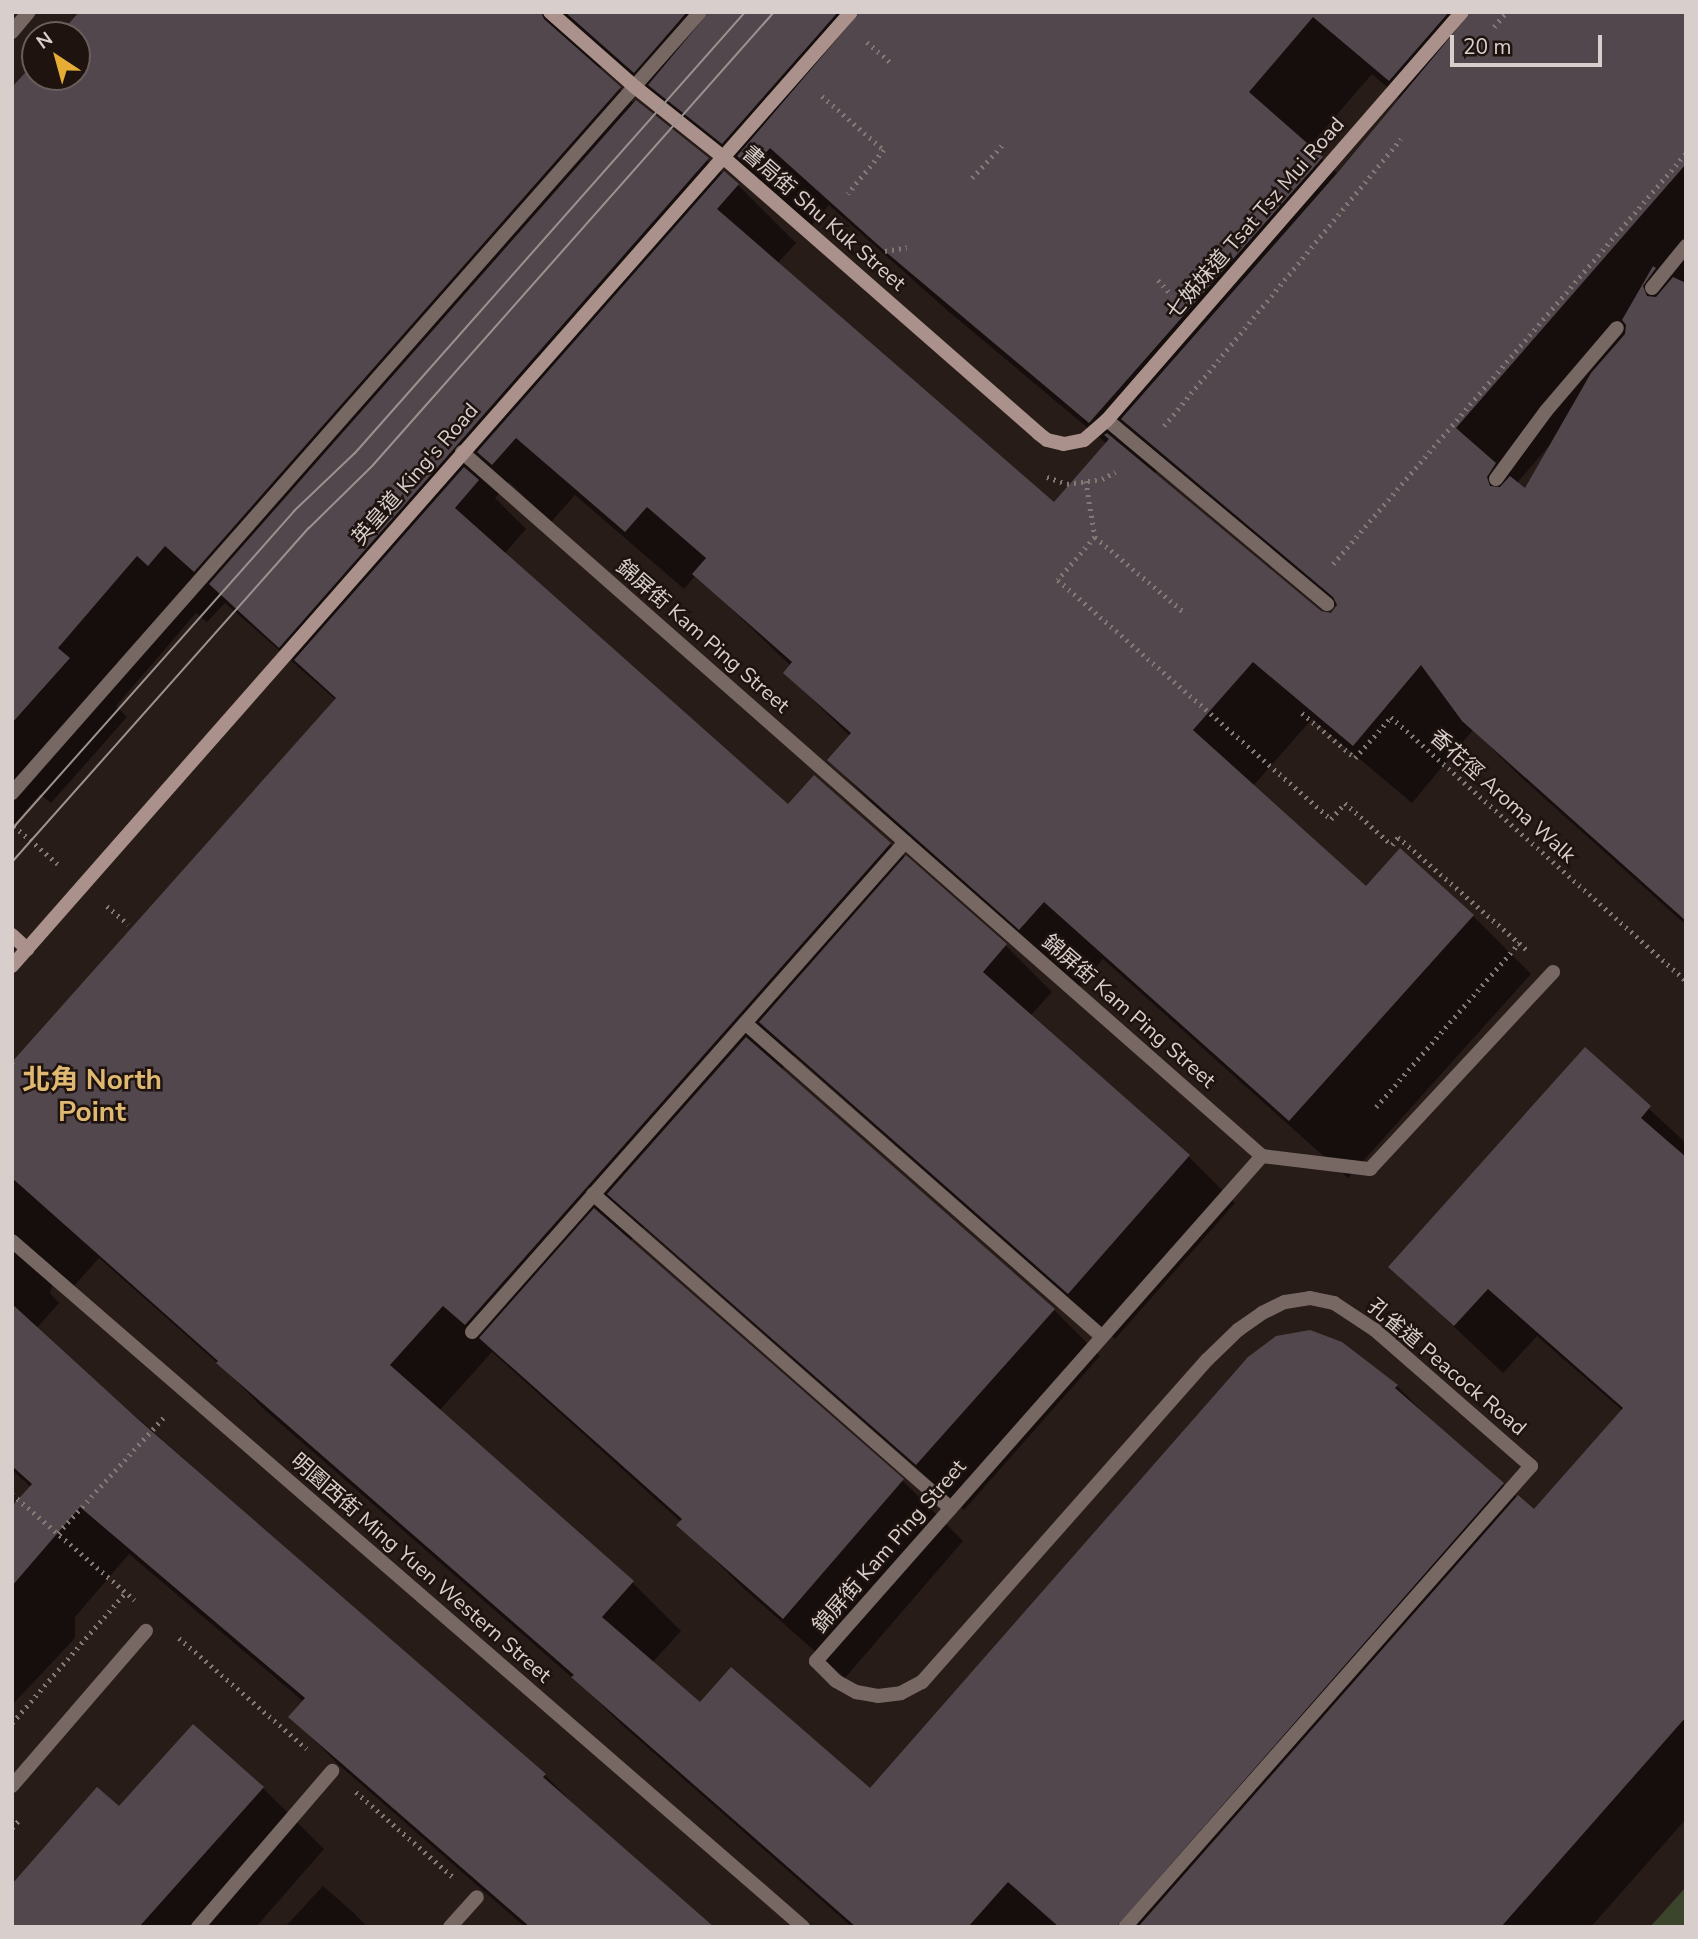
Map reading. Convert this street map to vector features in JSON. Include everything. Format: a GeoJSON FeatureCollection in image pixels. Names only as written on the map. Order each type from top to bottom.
{"type":"FeatureCollection","features":[{"type":"Feature","properties":{"kind":"main road","name":"書局街 Shu Kuk Street"},"geometry":{"type":"LineString","coordinates":[[550,12],[635,87],[723,157],[1038,433],[1055,443],[1073,444]]}},
{"type":"Feature","properties":{"kind":"main road","name":"英皇道 King's Road"},"geometry":{"type":"LineString","coordinates":[[12,966],[851,12]]}},
{"type":"Feature","properties":{"kind":"main road","name":"七姊妹道 Tsat Tsz Mui Road"},"geometry":{"type":"LineString","coordinates":[[1073,444],[1091,436],[1107,420],[1462,12]]}},
{"type":"Feature","properties":{"kind":"main road"},"geometry":{"type":"LineString","coordinates":[[12,935],[27,949]]}},
{"type":"Feature","properties":{"kind":"street"},"geometry":{"type":"LineString","coordinates":[[12,32],[29,12]]}},
{"type":"Feature","properties":{"kind":"street"},"geometry":{"type":"LineString","coordinates":[[12,793],[700,12]]}},
{"type":"Feature","properties":{"kind":"street"},"geometry":{"type":"LineString","coordinates":[[1652,288],[1686,246]]}},
{"type":"Feature","properties":{"kind":"street"},"geometry":{"type":"LineString","coordinates":[[1496,479],[1546,411],[1617,328]]}},
{"type":"Feature","properties":{"kind":"street"},"geometry":{"type":"LineString","coordinates":[[1107,420],[1326,604]]}},
{"type":"Feature","properties":{"kind":"street","name":"錦屏街 Kam Ping Street"},"geometry":{"type":"LineString","coordinates":[[462,452],[1262,1156],[816,1661]]}},
{"type":"Feature","properties":{"kind":"street"},"geometry":{"type":"LineString","coordinates":[[472,1332],[905,842]]}},
{"type":"Feature","properties":{"kind":"street"},"geometry":{"type":"LineString","coordinates":[[1262,1156],[1370,1169],[1553,972]]}},
{"type":"Feature","properties":{"kind":"street"},"geometry":{"type":"LineString","coordinates":[[745,1023],[1102,1337]]}},
{"type":"Feature","properties":{"kind":"street"},"geometry":{"type":"LineString","coordinates":[[593,1195],[951,1508]]}},
{"type":"Feature","properties":{"kind":"street","name":"明園西街 Ming Yuen Western Street"},"geometry":{"type":"LineString","coordinates":[[12,1241],[803,1927]]}},
{"type":"Feature","properties":{"kind":"street","name":"孔雀道 Peacock Road"},"geometry":{"type":"LineString","coordinates":[[816,1661],[836,1681],[856,1692],[878,1696],[901,1693],[922,1682],[1208,1359],[1262,1313],[1285,1302],[1310,1298],[1334,1303],[1375,1330],[1531,1466],[1125,1927]]}},
{"type":"Feature","properties":{"kind":"street"},"geometry":{"type":"LineString","coordinates":[[12,1786],[146,1631]]}},
{"type":"Feature","properties":{"kind":"street"},"geometry":{"type":"LineString","coordinates":[[198,1927],[331,1771]]}},
{"type":"Feature","properties":{"kind":"street"},"geometry":{"type":"LineString","coordinates":[[450,1927],[477,1897]]}},
{"type":"Feature","properties":{"kind":"path"},"geometry":{"type":"LineString","coordinates":[[1488,34],[1506,12]]}},
{"type":"Feature","properties":{"kind":"path"},"geometry":{"type":"LineString","coordinates":[[864,40],[890,62]]}},
{"type":"Feature","properties":{"kind":"path"},"geometry":{"type":"LineString","coordinates":[[819,93],[884,150],[848,194]]}},
{"type":"Feature","properties":{"kind":"path"},"geometry":{"type":"LineString","coordinates":[[1040,471],[1051,480],[1067,484],[1102,479],[1131,465],[1409,130]]}},
{"type":"Feature","properties":{"kind":"path"},"geometry":{"type":"LineString","coordinates":[[972,178],[1003,144]]}},
{"type":"Feature","properties":{"kind":"path"},"geometry":{"type":"LineString","coordinates":[[1310,590],[1686,153]]}},
{"type":"Feature","properties":{"kind":"path"},"geometry":{"type":"LineString","coordinates":[[878,245],[887,253],[908,247]]}},
{"type":"Feature","properties":{"kind":"path"},"geometry":{"type":"LineString","coordinates":[[1086,481],[1095,537],[1186,614]]}},
{"type":"Feature","properties":{"kind":"path"},"geometry":{"type":"LineString","coordinates":[[1095,537],[1058,580],[1331,818],[1345,803],[1392,845],[1398,837],[1553,972]]}},
{"type":"Feature","properties":{"kind":"path","name":"香花徑 Aroma Walk"},"geometry":{"type":"LineString","coordinates":[[1302,713],[1355,758],[1391,718],[1686,981]]}},
{"type":"Feature","properties":{"kind":"path"},"geometry":{"type":"LineString","coordinates":[[1376,1108],[1519,943]]}},
{"type":"Feature","properties":{"kind":"path"},"geometry":{"type":"LineString","coordinates":[[58,1534],[159,1423],[184,1390]]}},
{"type":"Feature","properties":{"kind":"path"},"geometry":{"type":"LineString","coordinates":[[12,1494],[144,1608]]}},
{"type":"Feature","properties":{"kind":"path"},"geometry":{"type":"LineString","coordinates":[[12,1723],[125,1592]]}},
{"type":"Feature","properties":{"kind":"path"},"geometry":{"type":"LineString","coordinates":[[171,1631],[180,1639]]}},
{"type":"Feature","properties":{"kind":"green space"},"geometry":{"type":"Polygon","coordinates":[[[1686,1887],[1686,1927],[1650,1927],[1686,1887]]]}},
{"type":"Feature","properties":{"kind":"building"},"geometry":{"type":"Polygon","coordinates":[[[79,12],[541,12],[544,19],[621,87],[194,572],[165,546],[148,566],[137,556],[58,648],[70,658],[12,723],[12,87],[21,77],[21,91],[91,91],[91,21],[71,21],[79,12]]]}},
{"type":"Feature","properties":{"kind":"building"},"geometry":{"type":"Polygon","coordinates":[[[565,12],[687,12],[634,73],[565,12]]]}},
{"type":"Feature","properties":{"kind":"building"},"geometry":{"type":"Polygon","coordinates":[[[709,12],[838,12],[722,144],[648,85],[709,12]]]}},
{"type":"Feature","properties":{"kind":"building"},"geometry":{"type":"Polygon","coordinates":[[[860,12],[1449,12],[1389,81],[1313,17],[1249,92],[1323,157],[1089,423],[887,253],[770,148],[752,169],[737,156],[860,12]]]}},
{"type":"Feature","properties":{"kind":"building"},"geometry":{"type":"Polygon","coordinates":[[[1471,12],[1686,12],[1686,164],[1456,428],[1496,463],[1487,477],[1490,486],[1500,487],[1510,476],[1525,488],[1591,373],[1625,334],[1626,325],[1622,320],[1653,266],[1656,268],[1643,286],[1647,296],[1656,297],[1673,277],[1686,283],[1686,921],[1462,721],[1421,665],[1353,746],[1253,662],[1193,730],[1366,886],[1400,848],[1474,915],[1289,1121],[1044,902],[1019,930],[827,760],[851,733],[783,673],[792,662],[692,574],[706,558],[647,507],[625,532],[516,438],[492,465],[477,452],[724,171],[739,184],[717,209],[1054,502],[1109,439],[1104,435],[1107,433],[1321,611],[1331,613],[1337,605],[1333,597],[1121,419],[1339,171],[1471,12]]]}},
{"type":"Feature","properties":{"kind":"building"},"geometry":{"type":"Polygon","coordinates":[[[636,100],[709,158],[279,648],[209,584],[636,100]]]}},
{"type":"Feature","properties":{"kind":"building"},"geometry":{"type":"Polygon","coordinates":[[[464,467],[479,480],[455,508],[788,804],[814,775],[891,843],[465,1325],[443,1306],[390,1365],[634,1581],[602,1617],[700,1702],[731,1667],[870,1788],[1248,1357],[1276,1336],[1310,1330],[1342,1342],[1398,1385],[1395,1388],[1504,1483],[1116,1927],[1059,1927],[1008,1882],[968,1927],[856,1927],[571,1677],[574,1675],[216,1363],[218,1361],[12,1178],[12,1062],[336,698],[294,660],[464,467]]]}},
{"type":"Feature","properties":{"kind":"building"},"geometry":{"type":"Polygon","coordinates":[[[906,855],[1007,944],[983,972],[1190,1155],[1068,1294],[759,1022],[906,855]]]}},
{"type":"Feature","properties":{"kind":"building"},"geometry":{"type":"Polygon","coordinates":[[[746,1037],[1055,1309],[916,1465],[607,1194],[746,1037]]]}},
{"type":"Feature","properties":{"kind":"building"},"geometry":{"type":"Polygon","coordinates":[[[1585,1047],[1651,1106],[1641,1118],[1686,1157],[1686,1717],[1501,1927],[1138,1927],[1518,1495],[1534,1509],[1623,1408],[1488,1289],[1454,1326],[1388,1267],[1585,1047]]]}},
{"type":"Feature","properties":{"kind":"building"},"geometry":{"type":"Polygon","coordinates":[[[594,1208],[904,1479],[783,1619],[676,1525],[682,1519],[479,1338],[594,1208]]]}},
{"type":"Feature","properties":{"kind":"building"},"geometry":{"type":"Polygon","coordinates":[[[12,1304],[140,1421],[546,1774],[543,1777],[714,1927],[530,1927],[288,1717],[305,1698],[80,1507],[12,1586],[12,1506],[32,1484],[12,1466],[12,1304]]]}},
{"type":"Feature","properties":{"kind":"building"},"geometry":{"type":"Polygon","coordinates":[[[193,1724],[264,1787],[139,1927],[12,1927],[12,1884],[97,1787],[119,1806],[193,1724]]]}},
{"type":"Feature","properties":{"kind":"tram line"},"geometry":{"type":"LineString","coordinates":[[12,829],[294,511],[355,453],[745,12]]}},
{"type":"Feature","properties":{"kind":"tram line"},"geometry":{"type":"LineString","coordinates":[[12,862],[309,528],[373,465],[774,12]]}},
{"type":"Feature","properties":{"kind":"district","name":"北角 North Point"},"geometry":{"type":"Point","coordinates":[92,1096]}}]}
